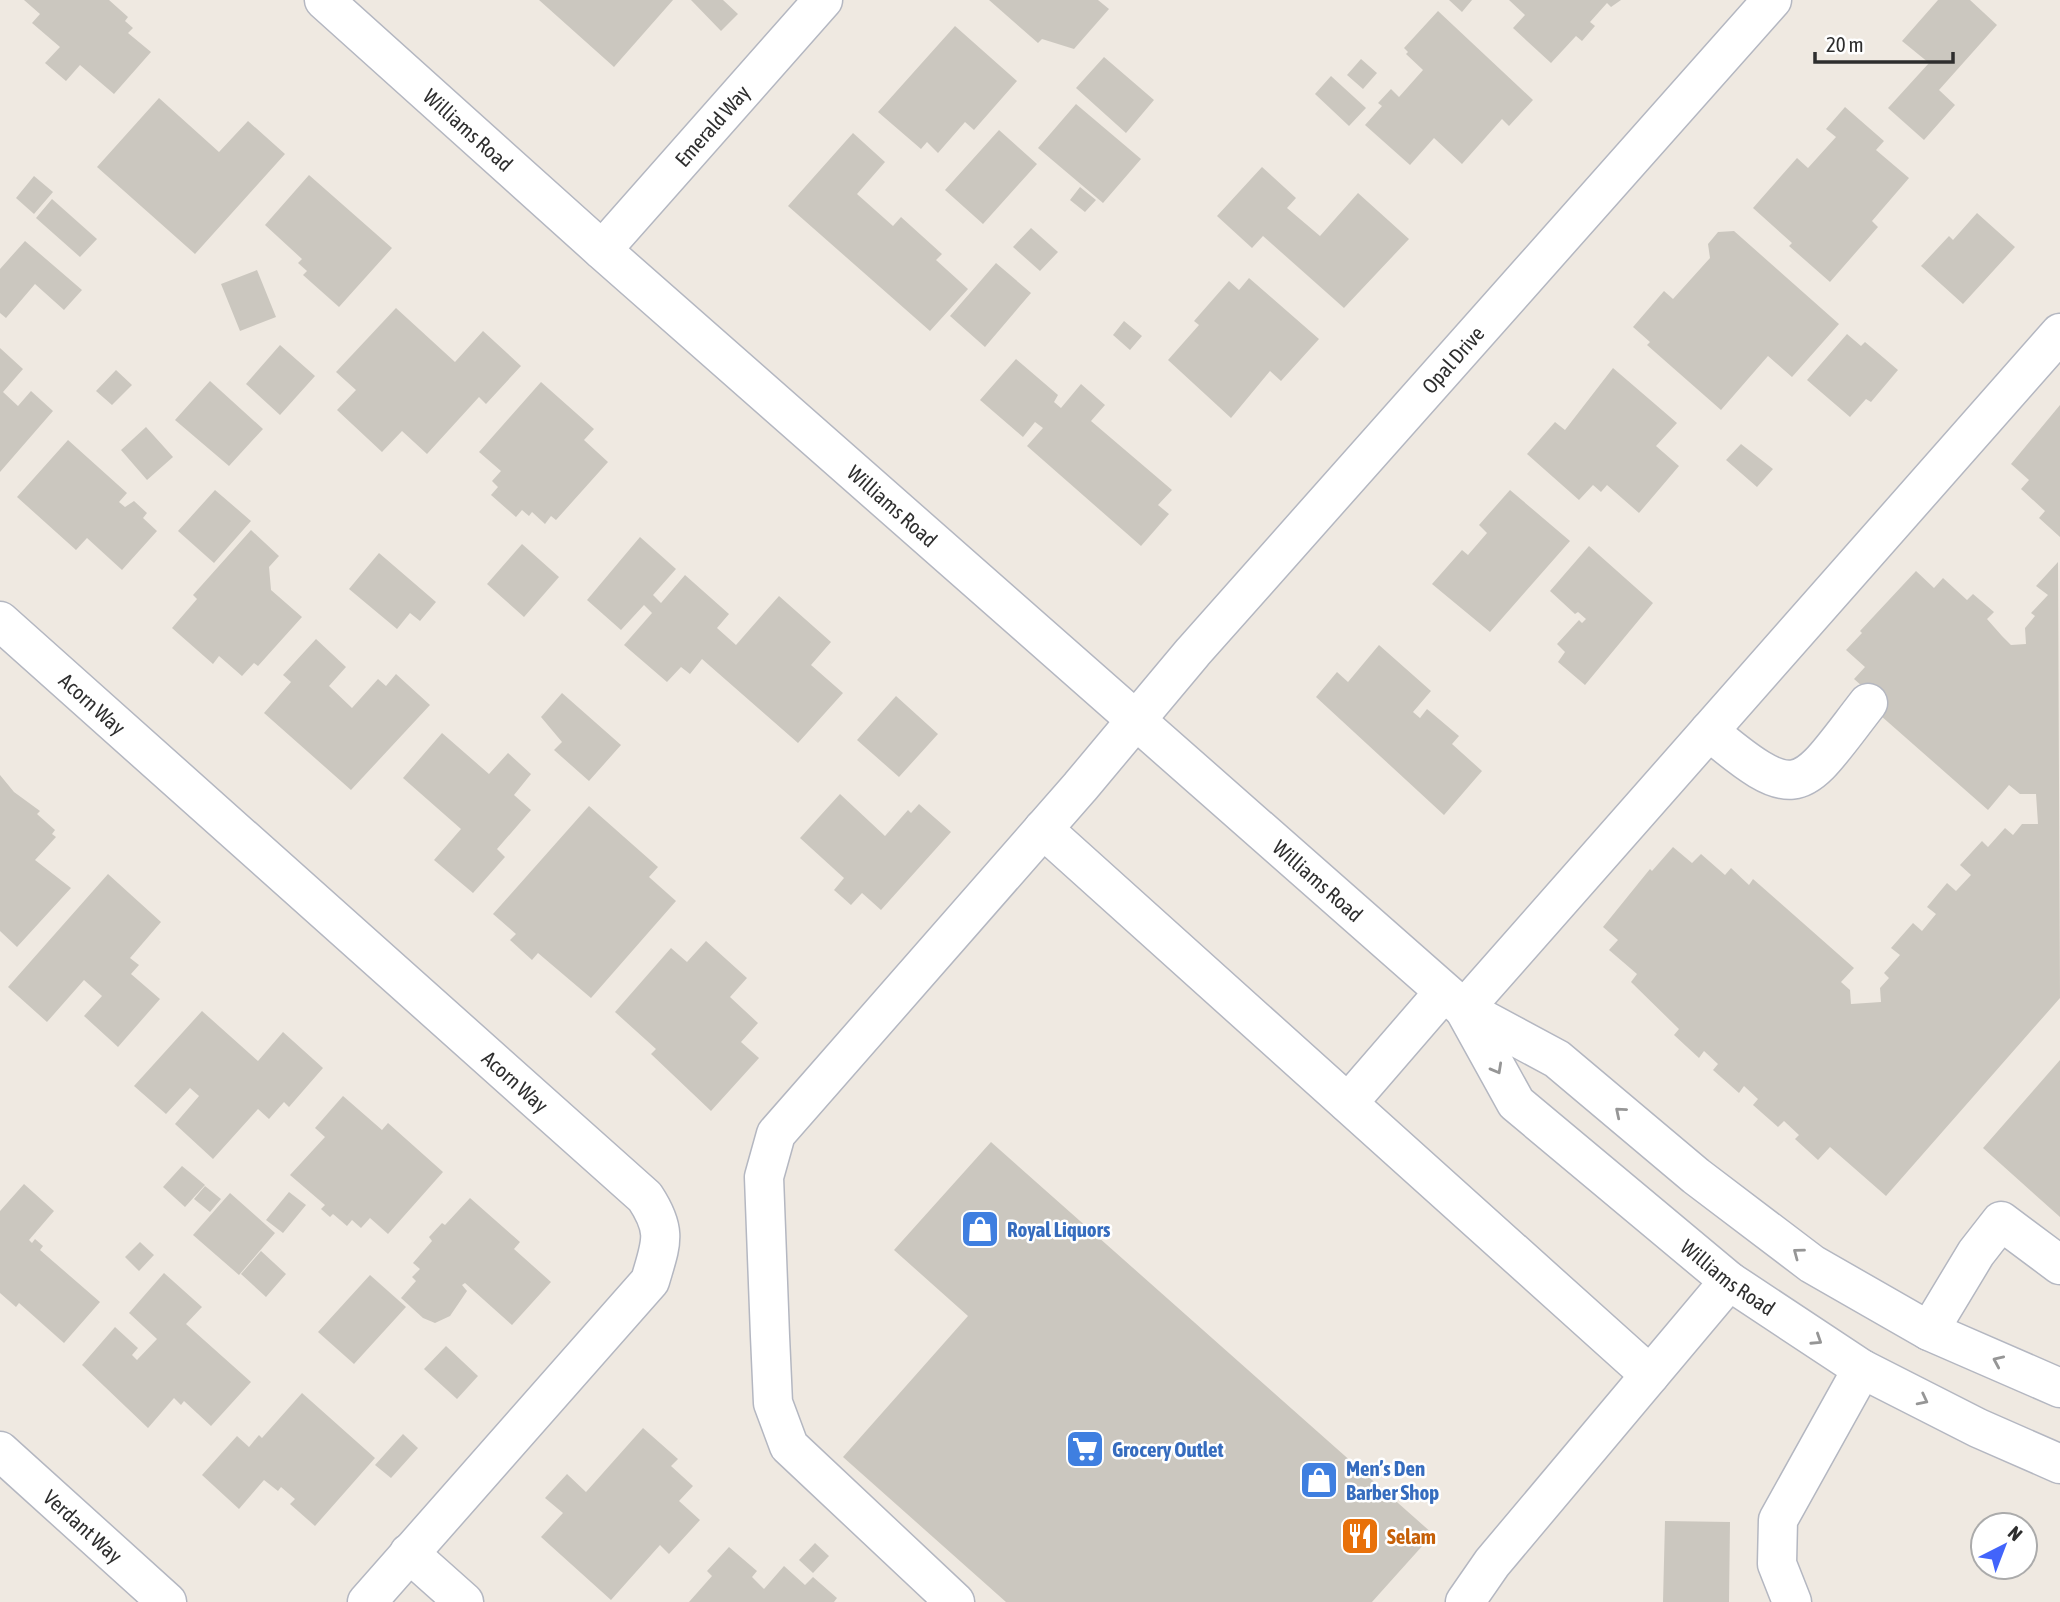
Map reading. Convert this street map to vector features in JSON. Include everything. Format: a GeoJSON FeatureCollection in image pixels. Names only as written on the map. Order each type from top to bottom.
{"type":"FeatureCollection","features":[{"type":"Feature","properties":{"kind":"street","name":"Williams Road"},"geometry":{"type":"LineString","coordinates":[[324,0],[602,250],[1454,1001],[1557,1059],[1696,1176],[1812,1264],[1929,1331],[2060,1388]]}},
{"type":"Feature","properties":{"kind":"street","name":"Emerald Way"},"geometry":{"type":"LineString","coordinates":[[602,250],[823,0]]}},
{"type":"Feature","properties":{"kind":"street","name":"Opal Drive"},"geometry":{"type":"LineString","coordinates":[[955,1602],[789,1446],[773,1403],[764,1177],[776,1134],[1138,720],[1196,649],[1772,0]]}},
{"type":"Feature","properties":{"kind":"street"},"geometry":{"type":"LineString","coordinates":[[1348,1103],[1454,1001],[1709,731],[2060,332]]}},
{"type":"Feature","properties":{"kind":"street","name":"Acorn Way"},"geometry":{"type":"LineString","coordinates":[[0,621],[645,1197],[653,1209],[663,1236],[650,1281],[367,1602]]}},
{"type":"Feature","properties":{"kind":"street"},"geometry":{"type":"LineString","coordinates":[[1709,731],[1762,772],[1783,782],[1799,781],[1818,768],[1868,703]]}},
{"type":"Feature","properties":{"kind":"street"},"geometry":{"type":"LineString","coordinates":[[1043,829],[1650,1375]]}},
{"type":"Feature","properties":{"kind":"street","name":"Williams Road"},"geometry":{"type":"LineString","coordinates":[[1454,1001],[1516,1103],[1729,1281],[1862,1369],[1978,1428],[2060,1464]]}},
{"type":"Feature","properties":{"kind":"street"},"geometry":{"type":"LineString","coordinates":[[1929,1331],[1976,1253],[2001,1221],[2060,1265]]}},
{"type":"Feature","properties":{"kind":"street"},"geometry":{"type":"LineString","coordinates":[[1465,1602],[1492,1563],[1729,1281]]}},
{"type":"Feature","properties":{"kind":"street"},"geometry":{"type":"LineString","coordinates":[[1793,1602],[1777,1564],[1778,1520],[1862,1369]]}},
{"type":"Feature","properties":{"kind":"street","name":"Verdant Way"},"geometry":{"type":"LineString","coordinates":[[0,1451],[167,1602]]}},
{"type":"Feature","properties":{"kind":"street"},"geometry":{"type":"LineString","coordinates":[[409,1553],[464,1602]]}},
{"type":"Feature","properties":{"kind":"building"},"geometry":{"type":"Polygon","coordinates":[[[24,0],[109,0],[128,17],[125,21],[133,28],[128,33],[151,52],[114,94],[80,65],[66,81],[45,63],[60,47],[32,23],[40,14],[24,0]]]}},
{"type":"Feature","properties":{"kind":"building"},"geometry":{"type":"Polygon","coordinates":[[[539,0],[673,0],[614,67],[539,0]]]}},
{"type":"Feature","properties":{"kind":"building"},"geometry":{"type":"Polygon","coordinates":[[[691,0],[723,0],[738,14],[721,31],[691,0]]]}},
{"type":"Feature","properties":{"kind":"building"},"geometry":{"type":"Polygon","coordinates":[[[989,0],[1098,0],[1109,9],[1074,49],[1042,39],[1038,43],[989,0]]]}},
{"type":"Feature","properties":{"kind":"building"},"geometry":{"type":"Polygon","coordinates":[[[1449,0],[1472,0],[1462,12],[1449,0]]]}},
{"type":"Feature","properties":{"kind":"building"},"geometry":{"type":"Polygon","coordinates":[[[1509,0],[1621,0],[1611,7],[1607,3],[1590,22],[1595,26],[1582,41],[1576,36],[1551,63],[1513,28],[1525,15],[1509,0]]]}},
{"type":"Feature","properties":{"kind":"building"},"geometry":{"type":"Polygon","coordinates":[[[1938,0],[1970,0],[1997,25],[1939,90],[1955,105],[1924,140],[1888,108],[1929,63],[1902,41],[1938,0]]]}},
{"type":"Feature","properties":{"kind":"building"},"geometry":{"type":"Polygon","coordinates":[[[1438,11],[1533,100],[1509,126],[1502,119],[1462,164],[1434,138],[1410,165],[1365,125],[1382,106],[1378,103],[1391,89],[1399,97],[1423,70],[1406,54],[1408,52],[1404,48],[1438,11]]]}},
{"type":"Feature","properties":{"kind":"building"},"geometry":{"type":"Polygon","coordinates":[[[955,26],[1017,81],[974,130],[965,122],[938,153],[927,142],[921,149],[878,112],[955,26]]]}},
{"type":"Feature","properties":{"kind":"building"},"geometry":{"type":"Polygon","coordinates":[[[1104,57],[1154,100],[1126,133],[1076,88],[1104,57]]]}},
{"type":"Feature","properties":{"kind":"building"},"geometry":{"type":"Polygon","coordinates":[[[1361,59],[1377,73],[1363,89],[1347,75],[1361,59]]]}},
{"type":"Feature","properties":{"kind":"building"},"geometry":{"type":"Polygon","coordinates":[[[1331,76],[1366,108],[1349,126],[1315,94],[1331,76]]]}},
{"type":"Feature","properties":{"kind":"building"},"geometry":{"type":"Polygon","coordinates":[[[159,98],[219,152],[248,121],[285,154],[195,254],[97,167],[159,98]]]}},
{"type":"Feature","properties":{"kind":"building"},"geometry":{"type":"Polygon","coordinates":[[[1076,104],[1141,159],[1103,203],[1038,148],[1076,104]]]}},
{"type":"Feature","properties":{"kind":"building"},"geometry":{"type":"Polygon","coordinates":[[[1845,107],[1884,141],[1876,150],[1909,178],[1872,221],[1878,227],[1830,282],[1789,246],[1792,243],[1753,208],[1797,158],[1808,168],[1836,137],[1826,129],[1845,107]]]}},
{"type":"Feature","properties":{"kind":"building"},"geometry":{"type":"Polygon","coordinates":[[[999,130],[1037,164],[983,224],[945,190],[999,130]]]}},
{"type":"Feature","properties":{"kind":"building"},"geometry":{"type":"Polygon","coordinates":[[[853,133],[885,162],[857,194],[893,226],[901,217],[942,254],[936,260],[968,289],[930,331],[788,206],[853,133]]]}},
{"type":"Feature","properties":{"kind":"building"},"geometry":{"type":"Polygon","coordinates":[[[1262,167],[1296,198],[1287,208],[1320,236],[1358,193],[1409,239],[1344,308],[1263,236],[1252,248],[1217,216],[1262,167]]]}},
{"type":"Feature","properties":{"kind":"building"},"geometry":{"type":"Polygon","coordinates":[[[309,175],[392,248],[339,307],[303,275],[307,271],[298,263],[302,259],[265,225],[309,175]]]}},
{"type":"Feature","properties":{"kind":"building"},"geometry":{"type":"Polygon","coordinates":[[[34,176],[53,192],[34,214],[16,198],[34,176]]]}},
{"type":"Feature","properties":{"kind":"building"},"geometry":{"type":"Polygon","coordinates":[[[1080,187],[1096,200],[1085,212],[1070,200],[1080,187]]]}},
{"type":"Feature","properties":{"kind":"building"},"geometry":{"type":"Polygon","coordinates":[[[52,199],[97,239],[80,257],[36,218],[52,199]]]}},
{"type":"Feature","properties":{"kind":"building"},"geometry":{"type":"Polygon","coordinates":[[[1977,213],[2015,247],[1963,304],[1921,266],[1949,236],[1953,240],[1977,213]]]}},
{"type":"Feature","properties":{"kind":"building"},"geometry":{"type":"Polygon","coordinates":[[[1031,228],[1058,252],[1040,271],[1013,247],[1031,228]]]}},
{"type":"Feature","properties":{"kind":"building"},"geometry":{"type":"Polygon","coordinates":[[[1734,231],[1839,324],[1792,377],[1768,356],[1721,410],[1647,345],[1650,342],[1633,327],[1664,291],[1673,299],[1710,258],[1708,244],[1718,232],[1734,231]]]}},
{"type":"Feature","properties":{"kind":"building"},"geometry":{"type":"Polygon","coordinates":[[[25,241],[82,290],[64,310],[35,284],[6,318],[0,313],[0,269],[25,241]]]}},
{"type":"Feature","properties":{"kind":"building"},"geometry":{"type":"Polygon","coordinates":[[[996,263],[1031,293],[985,347],[950,316],[996,263]]]}},
{"type":"Feature","properties":{"kind":"building"},"geometry":{"type":"Polygon","coordinates":[[[257,270],[276,317],[240,331],[221,284],[257,270]]]}},
{"type":"Feature","properties":{"kind":"building"},"geometry":{"type":"Polygon","coordinates":[[[1249,278],[1319,339],[1281,381],[1270,371],[1231,418],[1168,360],[1199,325],[1194,321],[1229,281],[1239,290],[1249,278]]]}},
{"type":"Feature","properties":{"kind":"building"},"geometry":{"type":"Polygon","coordinates":[[[396,308],[455,362],[483,331],[521,366],[486,404],[479,397],[427,454],[402,431],[382,452],[337,410],[356,390],[336,372],[396,308]]]}},
{"type":"Feature","properties":{"kind":"building"},"geometry":{"type":"Polygon","coordinates":[[[1124,321],[1142,336],[1130,350],[1113,335],[1124,321]]]}},
{"type":"Feature","properties":{"kind":"building"},"geometry":{"type":"Polygon","coordinates":[[[1847,334],[1861,346],[1865,342],[1898,370],[1871,402],[1866,399],[1850,417],[1807,380],[1847,334]]]}},
{"type":"Feature","properties":{"kind":"building"},"geometry":{"type":"Polygon","coordinates":[[[280,345],[315,376],[280,415],[246,384],[280,345]]]}},
{"type":"Feature","properties":{"kind":"building"},"geometry":{"type":"Polygon","coordinates":[[[0,348],[23,369],[3,392],[18,406],[31,391],[53,411],[0,472],[0,348]]]}},
{"type":"Feature","properties":{"kind":"building"},"geometry":{"type":"Polygon","coordinates":[[[1016,359],[1058,395],[1054,402],[1061,408],[1081,384],[1105,405],[1091,421],[1172,490],[1158,505],[1169,514],[1141,546],[1027,446],[1043,428],[1035,422],[1023,437],[980,400],[1016,359]]]}},
{"type":"Feature","properties":{"kind":"building"},"geometry":{"type":"Polygon","coordinates":[[[1613,368],[1677,423],[1656,446],[1679,466],[1639,513],[1607,485],[1601,492],[1593,485],[1579,500],[1527,454],[1555,422],[1565,430],[1613,368]]]}},
{"type":"Feature","properties":{"kind":"building"},"geometry":{"type":"Polygon","coordinates":[[[116,370],[132,385],[112,405],[96,391],[116,370]]]}},
{"type":"Feature","properties":{"kind":"building"},"geometry":{"type":"Polygon","coordinates":[[[210,381],[263,429],[229,466],[175,420],[210,381]]]}},
{"type":"Feature","properties":{"kind":"building"},"geometry":{"type":"Polygon","coordinates":[[[541,382],[594,429],[584,440],[608,462],[556,520],[551,516],[545,524],[532,512],[529,516],[522,510],[516,517],[491,495],[498,487],[492,481],[501,471],[479,452],[541,382]]]}},
{"type":"Feature","properties":{"kind":"building"},"geometry":{"type":"Polygon","coordinates":[[[2060,405],[2060,537],[2039,518],[2045,511],[2021,489],[2029,480],[2011,464],[2060,405]]]}},
{"type":"Feature","properties":{"kind":"building"},"geometry":{"type":"Polygon","coordinates":[[[146,427],[173,457],[147,480],[121,450],[146,427]]]}},
{"type":"Feature","properties":{"kind":"building"},"geometry":{"type":"Polygon","coordinates":[[[68,440],[127,493],[119,502],[125,507],[134,501],[147,513],[143,518],[157,531],[122,570],[87,538],[76,550],[17,497],[68,440]]]}},
{"type":"Feature","properties":{"kind":"building"},"geometry":{"type":"Polygon","coordinates":[[[1741,444],[1773,469],[1757,487],[1726,460],[1741,444]]]}},
{"type":"Feature","properties":{"kind":"building"},"geometry":{"type":"Polygon","coordinates":[[[215,490],[251,521],[214,563],[178,531],[215,490]]]}},
{"type":"Feature","properties":{"kind":"building"},"geometry":{"type":"Polygon","coordinates":[[[1510,490],[1570,541],[1490,632],[1432,584],[1462,550],[1468,555],[1487,533],[1479,525],[1510,490]]]}},
{"type":"Feature","properties":{"kind":"building"},"geometry":{"type":"Polygon","coordinates":[[[251,530],[279,556],[269,567],[271,590],[302,617],[258,666],[254,663],[242,676],[219,656],[213,664],[172,628],[197,599],[193,595],[251,530]]]}},
{"type":"Feature","properties":{"kind":"building"},"geometry":{"type":"Polygon","coordinates":[[[640,537],[676,569],[653,595],[661,603],[685,575],[729,614],[717,628],[736,645],[779,596],[831,642],[811,665],[843,693],[798,743],[702,659],[690,674],[681,667],[667,682],[624,645],[652,613],[644,605],[621,630],[587,600],[640,537]]]}},
{"type":"Feature","properties":{"kind":"building"},"geometry":{"type":"Polygon","coordinates":[[[522,544],[559,577],[524,617],[487,584],[522,544]]]}},
{"type":"Feature","properties":{"kind":"building"},"geometry":{"type":"Polygon","coordinates":[[[1589,546],[1653,603],[1585,685],[1558,662],[1565,652],[1557,644],[1579,620],[1582,623],[1586,619],[1578,612],[1575,614],[1550,591],[1589,546]]]}},
{"type":"Feature","properties":{"kind":"building"},"geometry":{"type":"Polygon","coordinates":[[[379,553],[436,602],[420,621],[410,613],[397,629],[349,589],[379,553]]]}},
{"type":"Feature","properties":{"kind":"building"},"geometry":{"type":"Polygon","coordinates":[[[2058,562],[2060,998],[1886,1196],[1830,1147],[1818,1160],[1795,1139],[1799,1135],[1784,1121],[1778,1127],[1753,1105],[1758,1099],[1744,1086],[1739,1093],[1713,1070],[1718,1064],[1704,1051],[1699,1058],[1674,1035],[1679,1029],[1631,982],[1637,974],[1609,950],[1618,940],[1603,927],[1650,869],[1652,871],[1673,847],[1692,863],[1701,854],[1725,875],[1731,868],[1749,885],[1753,879],[1854,968],[1841,982],[1850,990],[1851,1004],[1881,1002],[1880,988],[1889,978],[1884,973],[1900,955],[1891,948],[1913,923],[1922,931],[1936,914],[1927,907],[1947,883],[1956,891],[1971,875],[1960,865],[1982,841],[1988,847],[2005,828],[2013,835],[2022,824],[2038,824],[2036,794],[2020,794],[2009,785],[1988,810],[1872,708],[1878,700],[1854,679],[1865,667],[1846,650],[1862,633],[1860,631],[1916,571],[1934,588],[1943,578],[1967,600],[1973,594],[1994,612],[1987,619],[2011,645],[2026,644],[2025,628],[2035,616],[2031,613],[2048,595],[2036,586],[2058,562]]]}},
{"type":"Feature","properties":{"kind":"building"},"geometry":{"type":"Polygon","coordinates":[[[316,639],[346,667],[329,686],[352,708],[378,679],[386,686],[396,674],[430,705],[351,790],[264,713],[291,682],[283,675],[316,639]]]}},
{"type":"Feature","properties":{"kind":"building"},"geometry":{"type":"Polygon","coordinates":[[[1379,645],[1431,691],[1413,712],[1420,718],[1427,709],[1459,736],[1452,744],[1482,771],[1444,815],[1316,697],[1337,672],[1348,682],[1379,645]]]}},
{"type":"Feature","properties":{"kind":"building"},"geometry":{"type":"Polygon","coordinates":[[[562,693],[621,745],[589,781],[554,750],[562,742],[541,717],[562,693]]]}},
{"type":"Feature","properties":{"kind":"building"},"geometry":{"type":"Polygon","coordinates":[[[896,696],[938,734],[899,777],[857,740],[896,696]]]}},
{"type":"Feature","properties":{"kind":"building"},"geometry":{"type":"Polygon","coordinates":[[[442,733],[489,774],[508,753],[531,774],[514,795],[531,810],[497,849],[505,857],[473,893],[434,860],[461,829],[403,778],[442,733]]]}},
{"type":"Feature","properties":{"kind":"building"},"geometry":{"type":"Polygon","coordinates":[[[0,775],[14,792],[40,811],[37,814],[55,830],[52,834],[56,837],[35,860],[71,888],[17,947],[0,931],[0,775]]]}},
{"type":"Feature","properties":{"kind":"building"},"geometry":{"type":"Polygon","coordinates":[[[840,794],[885,836],[908,810],[911,813],[919,804],[951,832],[881,910],[862,893],[851,905],[834,890],[844,878],[800,838],[840,794]]]}},
{"type":"Feature","properties":{"kind":"building"},"geometry":{"type":"Polygon","coordinates":[[[589,806],[658,867],[649,877],[676,901],[591,998],[538,953],[532,960],[510,940],[516,934],[493,914],[589,806]]]}},
{"type":"Feature","properties":{"kind":"building"},"geometry":{"type":"Polygon","coordinates":[[[108,874],[161,922],[130,958],[139,965],[131,974],[160,999],[118,1047],[84,1016],[102,996],[84,980],[47,1022],[8,987],[108,874]]]}},
{"type":"Feature","properties":{"kind":"building"},"geometry":{"type":"Polygon","coordinates":[[[706,941],[747,978],[730,997],[758,1023],[741,1042],[759,1058],[711,1111],[651,1054],[656,1049],[615,1012],[671,948],[687,962],[706,941]]]}},
{"type":"Feature","properties":{"kind":"building"},"geometry":{"type":"Polygon","coordinates":[[[202,1011],[258,1061],[283,1032],[323,1068],[289,1107],[284,1102],[269,1119],[258,1109],[213,1159],[175,1124],[199,1096],[190,1088],[166,1114],[134,1086],[202,1011]]]}},
{"type":"Feature","properties":{"kind":"building"},"geometry":{"type":"Polygon","coordinates":[[[2060,1060],[2060,1217],[1983,1148],[2060,1060]]]}},
{"type":"Feature","properties":{"kind":"building"},"geometry":{"type":"Polygon","coordinates":[[[343,1096],[382,1130],[388,1123],[443,1172],[388,1234],[370,1218],[361,1228],[352,1220],[347,1226],[333,1214],[330,1217],[321,1209],[325,1205],[290,1175],[325,1137],[315,1128],[343,1096]]]}},
{"type":"Feature","properties":{"kind":"building"},"geometry":{"type":"Polygon","coordinates":[[[991,1142],[1433,1534],[1372,1602],[1006,1602],[843,1457],[968,1316],[894,1250],[991,1142]]]}},
{"type":"Feature","properties":{"kind":"building"},"geometry":{"type":"Polygon","coordinates":[[[182,1166],[205,1185],[185,1207],[163,1187],[182,1166]]]}},
{"type":"Feature","properties":{"kind":"building"},"geometry":{"type":"Polygon","coordinates":[[[24,1184],[54,1211],[29,1240],[32,1243],[35,1239],[43,1246],[40,1250],[100,1302],[64,1343],[19,1303],[16,1307],[0,1293],[0,1211],[24,1184]]]}},
{"type":"Feature","properties":{"kind":"building"},"geometry":{"type":"Polygon","coordinates":[[[205,1186],[221,1199],[210,1212],[194,1199],[205,1186]]]}},
{"type":"Feature","properties":{"kind":"building"},"geometry":{"type":"Polygon","coordinates":[[[289,1192],[306,1205],[283,1233],[266,1220],[289,1192]]]}},
{"type":"Feature","properties":{"kind":"building"},"geometry":{"type":"Polygon","coordinates":[[[230,1193],[275,1233],[239,1275],[193,1235],[230,1193]]]}},
{"type":"Feature","properties":{"kind":"building"},"geometry":{"type":"Polygon","coordinates":[[[470,1198],[520,1242],[514,1249],[551,1282],[512,1325],[465,1283],[462,1285],[467,1291],[450,1316],[435,1323],[423,1318],[401,1298],[416,1281],[412,1277],[420,1269],[413,1263],[432,1241],[429,1237],[442,1223],[445,1225],[470,1198]]]}},
{"type":"Feature","properties":{"kind":"building"},"geometry":{"type":"Polygon","coordinates":[[[140,1242],[154,1255],[139,1271],[125,1257],[140,1242]]]}},
{"type":"Feature","properties":{"kind":"building"},"geometry":{"type":"Polygon","coordinates":[[[261,1251],[286,1274],[266,1297],[241,1274],[261,1251]]]}},
{"type":"Feature","properties":{"kind":"building"},"geometry":{"type":"Polygon","coordinates":[[[164,1273],[202,1307],[186,1324],[251,1382],[211,1426],[184,1401],[181,1405],[174,1398],[148,1428],[82,1365],[115,1327],[138,1348],[132,1355],[137,1360],[157,1339],[129,1313],[164,1273]]]}},
{"type":"Feature","properties":{"kind":"building"},"geometry":{"type":"Polygon","coordinates":[[[370,1275],[406,1307],[354,1364],[318,1332],[370,1275]]]}},
{"type":"Feature","properties":{"kind":"building"},"geometry":{"type":"Polygon","coordinates":[[[446,1346],[478,1376],[457,1399],[424,1369],[446,1346]]]}},
{"type":"Feature","properties":{"kind":"building"},"geometry":{"type":"Polygon","coordinates":[[[302,1393],[375,1458],[315,1526],[290,1504],[295,1499],[281,1487],[278,1491],[264,1480],[239,1509],[202,1475],[237,1436],[249,1447],[259,1435],[262,1438],[302,1393]]]}},
{"type":"Feature","properties":{"kind":"building"},"geometry":{"type":"Polygon","coordinates":[[[643,1428],[678,1459],[671,1466],[693,1486],[679,1501],[700,1520],[669,1554],[660,1545],[611,1600],[541,1537],[563,1513],[545,1498],[567,1474],[586,1492],[643,1428]]]}},
{"type":"Feature","properties":{"kind":"building"},"geometry":{"type":"Polygon","coordinates":[[[403,1434],[418,1448],[391,1478],[375,1465],[403,1434]]]}},
{"type":"Feature","properties":{"kind":"building"},"geometry":{"type":"Polygon","coordinates":[[[1665,1521],[1730,1522],[1729,1602],[1663,1602],[1665,1521]]]}},
{"type":"Feature","properties":{"kind":"building"},"geometry":{"type":"Polygon","coordinates":[[[815,1543],[829,1556],[813,1573],[799,1560],[815,1543]]]}},
{"type":"Feature","properties":{"kind":"building"},"geometry":{"type":"Polygon","coordinates":[[[729,1547],[757,1571],[752,1577],[764,1589],[784,1566],[805,1585],[813,1577],[837,1598],[834,1602],[689,1602],[712,1576],[707,1571],[729,1547]]]}},
{"type":"Feature","properties":{"kind":"place","name":"Royal Liquors"},"geometry":{"type":"Point","coordinates":[980,1229]}},
{"type":"Feature","properties":{"kind":"place","name":"Grocery Outlet"},"geometry":{"type":"Point","coordinates":[1085,1449]}},
{"type":"Feature","properties":{"kind":"place","name":"Men’s Den Barber Shop"},"geometry":{"type":"Point","coordinates":[1319,1480]}},
{"type":"Feature","properties":{"kind":"place","name":"Selam"},"geometry":{"type":"Point","coordinates":[1360,1536]}}]}
